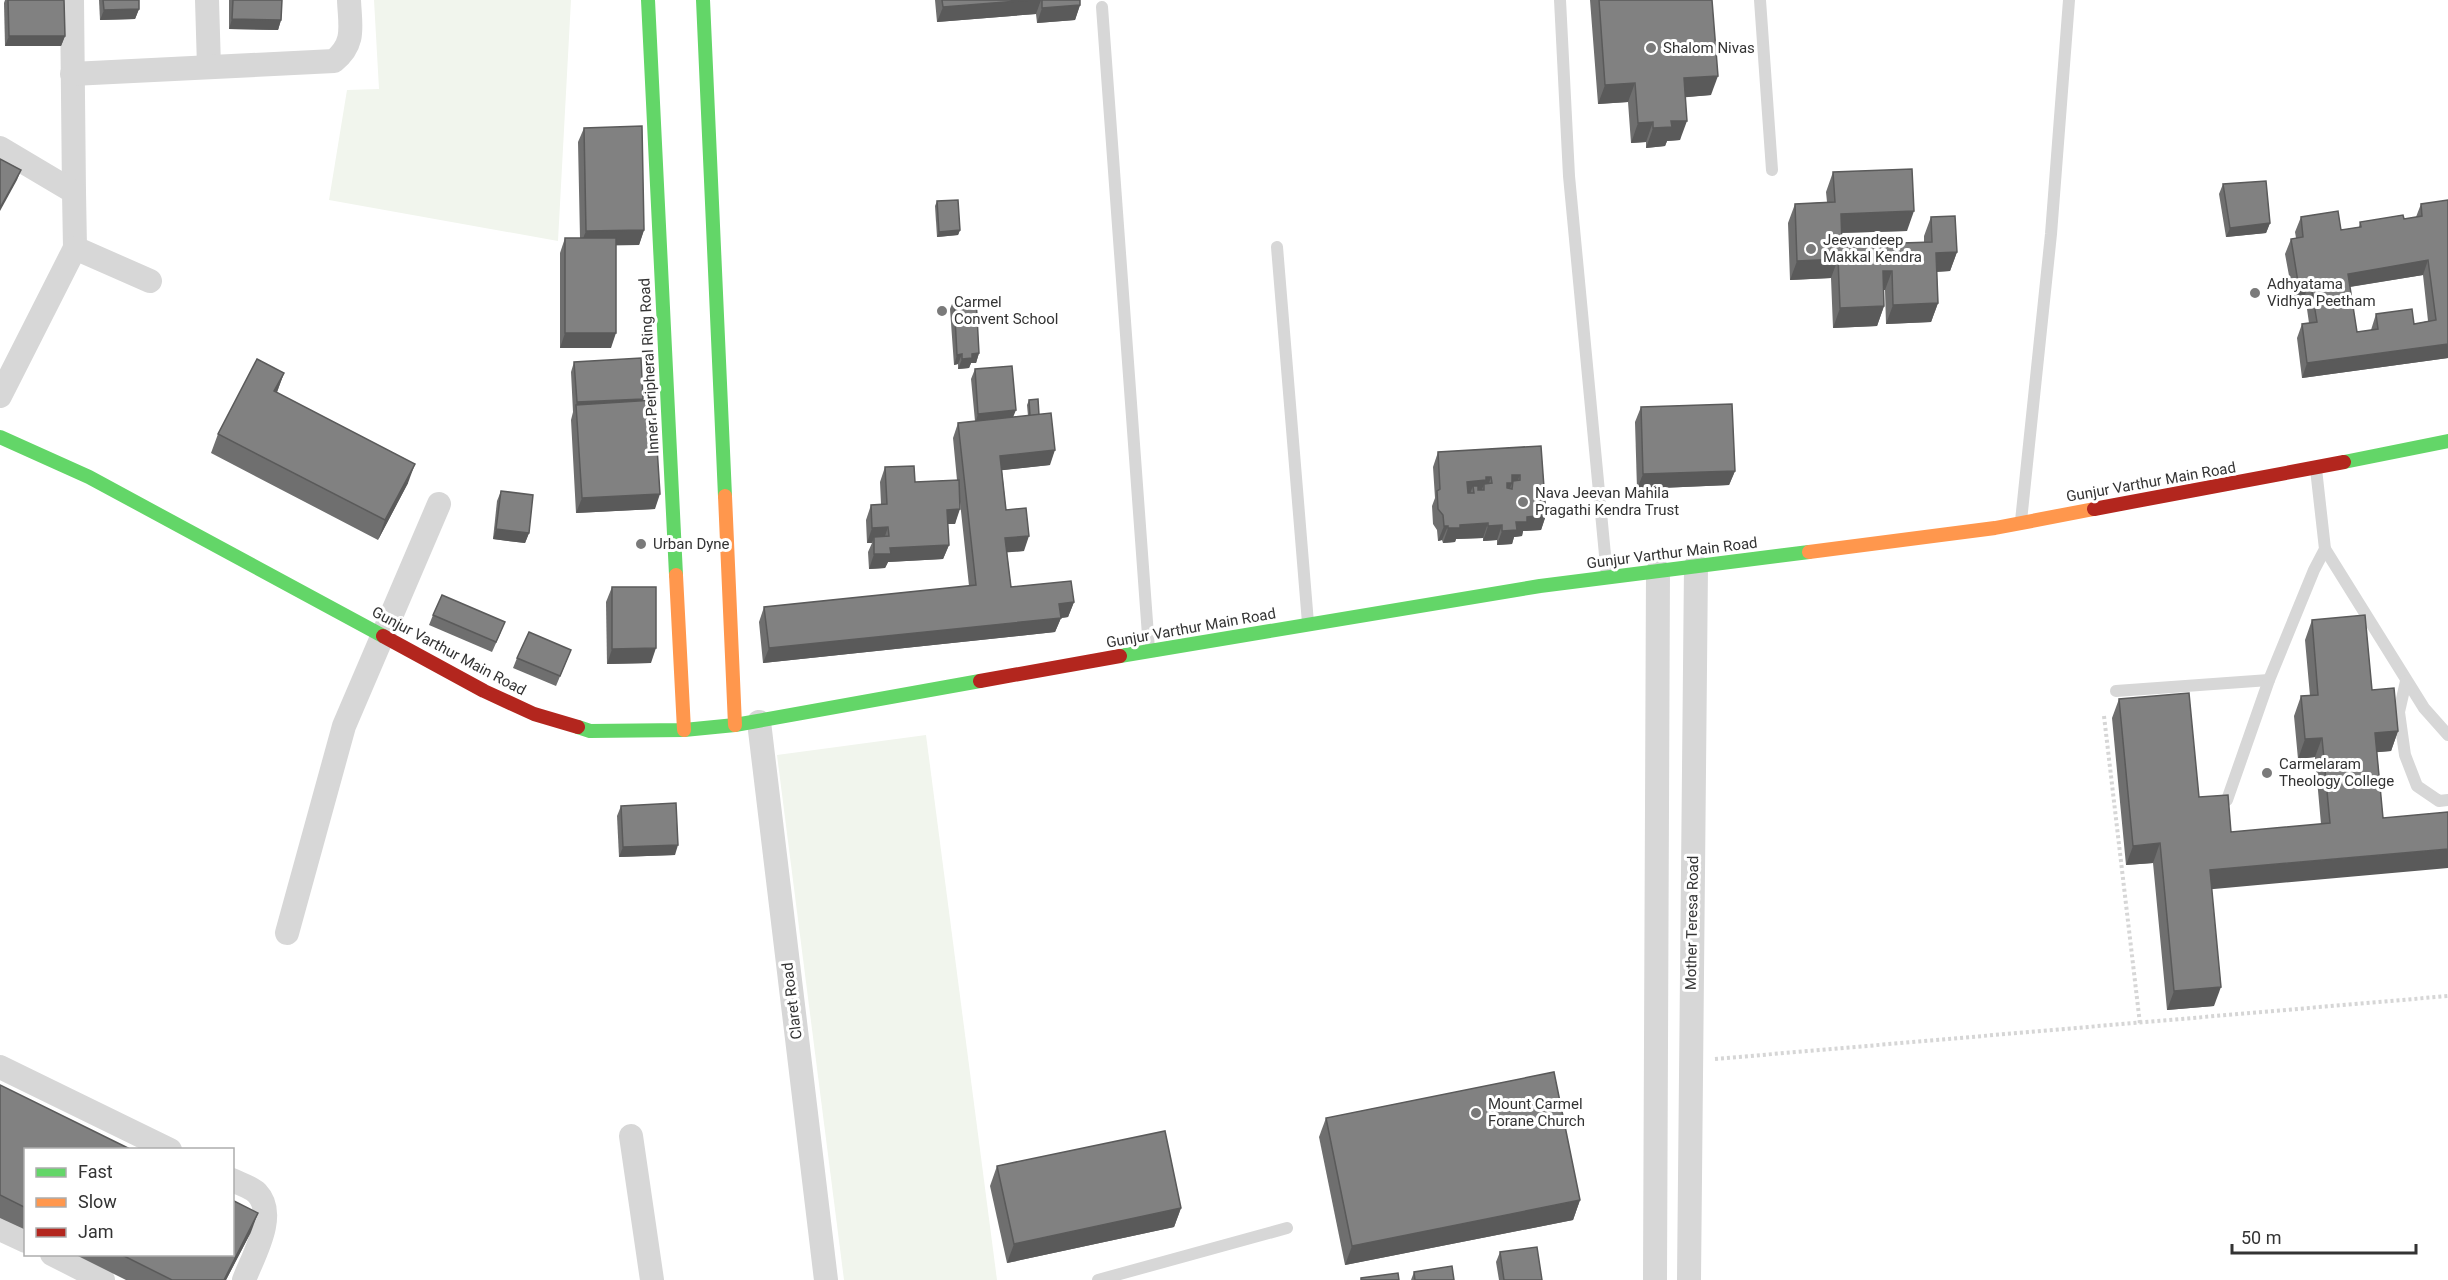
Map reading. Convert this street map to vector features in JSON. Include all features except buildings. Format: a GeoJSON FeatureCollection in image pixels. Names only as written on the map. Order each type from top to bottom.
{"type":"FeatureCollection","features":[{"type":"Feature","properties":{"kind":"main road","name":"Inner Peripheral Ring Road"},"geometry":{"type":"LineString","coordinates":[[648,0],[684,730]]}},
{"type":"Feature","properties":{"kind":"main road"},"geometry":{"type":"LineString","coordinates":[[703,0],[735,725]]}},
{"type":"Feature","properties":{"kind":"main road","name":"Gunjur Varthur Main Road"},"geometry":{"type":"LineString","coordinates":[[0,437],[89,477],[484,691],[534,714],[590,731],[684,730],[759,722],[1150,651],[1540,586],[1995,528],[2448,441]]}},
{"type":"Feature","properties":{"kind":"street"},"geometry":{"type":"LineString","coordinates":[[0,396],[75,248],[72,0]]}},
{"type":"Feature","properties":{"kind":"street"},"geometry":{"type":"LineString","coordinates":[[207,0],[209,67]]}},
{"type":"Feature","properties":{"kind":"street"},"geometry":{"type":"LineString","coordinates":[[72,74],[334,61],[351,41],[349,0]]}},
{"type":"Feature","properties":{"kind":"street"},"geometry":{"type":"LineString","coordinates":[[0,148],[74,192]]}},
{"type":"Feature","properties":{"kind":"street"},"geometry":{"type":"LineString","coordinates":[[75,248],[150,281]]}},
{"type":"Feature","properties":{"kind":"street"},"geometry":{"type":"LineString","coordinates":[[287,933],[344,726],[439,504]]}},
{"type":"Feature","properties":{"kind":"street","name":"Mother Teresa Road"},"geometry":{"type":"LineString","coordinates":[[1689,1280],[1696,566]]}},
{"type":"Feature","properties":{"kind":"street"},"geometry":{"type":"LineString","coordinates":[[1655,1280],[1658,571]]}},
{"type":"Feature","properties":{"kind":"street","name":"Claret Road"},"geometry":{"type":"LineString","coordinates":[[759,722],[826,1280]]}},
{"type":"Feature","properties":{"kind":"street"},"geometry":{"type":"LineString","coordinates":[[0,1067],[168,1148]]}},
{"type":"Feature","properties":{"kind":"street"},"geometry":{"type":"LineString","coordinates":[[631,1136],[652,1280]]}},
{"type":"Feature","properties":{"kind":"street"},"geometry":{"type":"LineString","coordinates":[[234,1181],[256,1192],[266,1206],[267,1221],[244,1280]]}},
{"type":"Feature","properties":{"kind":"street"},"geometry":{"type":"LineString","coordinates":[[0,1229],[24,1241]]}},
{"type":"Feature","properties":{"kind":"street"},"geometry":{"type":"LineString","coordinates":[[56,1256],[103,1280]]}},
{"type":"Feature","properties":{"kind":"lane"},"geometry":{"type":"LineString","coordinates":[[1560,0],[1569,176],[1607,577]]}},
{"type":"Feature","properties":{"kind":"lane"},"geometry":{"type":"LineString","coordinates":[[1760,0],[1773,170]]}},
{"type":"Feature","properties":{"kind":"lane"},"geometry":{"type":"LineString","coordinates":[[2020,522],[2051,234],[2068,0]]}},
{"type":"Feature","properties":{"kind":"lane"},"geometry":{"type":"LineString","coordinates":[[1102,7],[1150,651]]}},
{"type":"Feature","properties":{"kind":"lane"},"geometry":{"type":"LineString","coordinates":[[1277,247],[1308,625]]}},
{"type":"Feature","properties":{"kind":"lane"},"geometry":{"type":"LineString","coordinates":[[2316,468],[2325,549],[2406,681],[2424,708],[2448,735]]}},
{"type":"Feature","properties":{"kind":"lane"},"geometry":{"type":"LineString","coordinates":[[2227,800],[2269,680],[2314,570],[2325,549]]}},
{"type":"Feature","properties":{"kind":"lane"},"geometry":{"type":"LineString","coordinates":[[2116,691],[2269,680]]}},
{"type":"Feature","properties":{"kind":"lane"},"geometry":{"type":"LineString","coordinates":[[2406,681],[2399,711],[2405,755],[2417,786],[2439,801],[2448,800]]}},
{"type":"Feature","properties":{"kind":"lane"},"geometry":{"type":"LineString","coordinates":[[1098,1280],[1287,1228]]}},
{"type":"Feature","properties":{"kind":"path"},"geometry":{"type":"LineString","coordinates":[[2103,716],[2140,1024]]}},
{"type":"Feature","properties":{"kind":"path"},"geometry":{"type":"LineString","coordinates":[[1691,1061],[2448,996]]}},
{"type":"Feature","properties":{"kind":"shaded area"},"geometry":{"type":"Polygon","coordinates":[[[374,0],[571,0],[558,241],[329,200],[347,90],[379,89],[374,0]]]}},
{"type":"Feature","properties":{"kind":"shaded area"},"geometry":{"type":"Polygon","coordinates":[[[926,735],[997,1280],[844,1280],[777,755],[926,735]]]}},
{"type":"Feature","properties":{"kind":"traffic: fast"},"geometry":{"type":"LineString","coordinates":[[648,0],[676,575]]}},
{"type":"Feature","properties":{"kind":"traffic: fast"},"geometry":{"type":"LineString","coordinates":[[703,0],[725,496]]}},
{"type":"Feature","properties":{"kind":"traffic: fast"},"geometry":{"type":"LineString","coordinates":[[0,437],[89,477],[383,636]]}},
{"type":"Feature","properties":{"kind":"traffic: fast"},"geometry":{"type":"LineString","coordinates":[[2344,462],[2448,441]]}},
{"type":"Feature","properties":{"kind":"traffic: fast"},"geometry":{"type":"LineString","coordinates":[[1120,656],[1540,586],[1809,552]]}},
{"type":"Feature","properties":{"kind":"traffic: fast"},"geometry":{"type":"LineString","coordinates":[[578,727],[590,731],[684,730],[735,725],[980,681]]}},
{"type":"Feature","properties":{"kind":"traffic: slow"},"geometry":{"type":"LineString","coordinates":[[725,496],[735,725]]}},
{"type":"Feature","properties":{"kind":"traffic: slow"},"geometry":{"type":"LineString","coordinates":[[1809,552],[1995,528],[2094,509]]}},
{"type":"Feature","properties":{"kind":"traffic: slow"},"geometry":{"type":"LineString","coordinates":[[676,575],[684,730]]}},
{"type":"Feature","properties":{"kind":"traffic: jam"},"geometry":{"type":"LineString","coordinates":[[2094,509],[2344,462]]}},
{"type":"Feature","properties":{"kind":"traffic: jam"},"geometry":{"type":"LineString","coordinates":[[383,636],[484,691],[534,714],[578,727]]}},
{"type":"Feature","properties":{"kind":"traffic: jam"},"geometry":{"type":"LineString","coordinates":[[980,681],[1120,656]]}},
{"type":"Feature","properties":{"kind":"place","name":"Shalom Nivas"},"geometry":{"type":"Point","coordinates":[1651,48]}},
{"type":"Feature","properties":{"kind":"place","name":"Jeevandeep Makkal Kendra"},"geometry":{"type":"Point","coordinates":[1811,249]}},
{"type":"Feature","properties":{"kind":"place","name":"Adhyatama Vidhya Peetham"},"geometry":{"type":"Point","coordinates":[2255,293]}},
{"type":"Feature","properties":{"kind":"place","name":"Carmel Convent School"},"geometry":{"type":"Point","coordinates":[942,311]}},
{"type":"Feature","properties":{"kind":"place","name":"Nava Jeevan Mahila Pragathi Kendra Trust"},"geometry":{"type":"Point","coordinates":[1523,502]}},
{"type":"Feature","properties":{"kind":"place","name":"Urban Dyne"},"geometry":{"type":"Point","coordinates":[641,544]}},
{"type":"Feature","properties":{"kind":"place","name":"Carmelaram Theology College"},"geometry":{"type":"Point","coordinates":[2267,773]}},
{"type":"Feature","properties":{"kind":"place","name":"Mount Carmel Forane Church"},"geometry":{"type":"Point","coordinates":[1476,1113]}}]}
